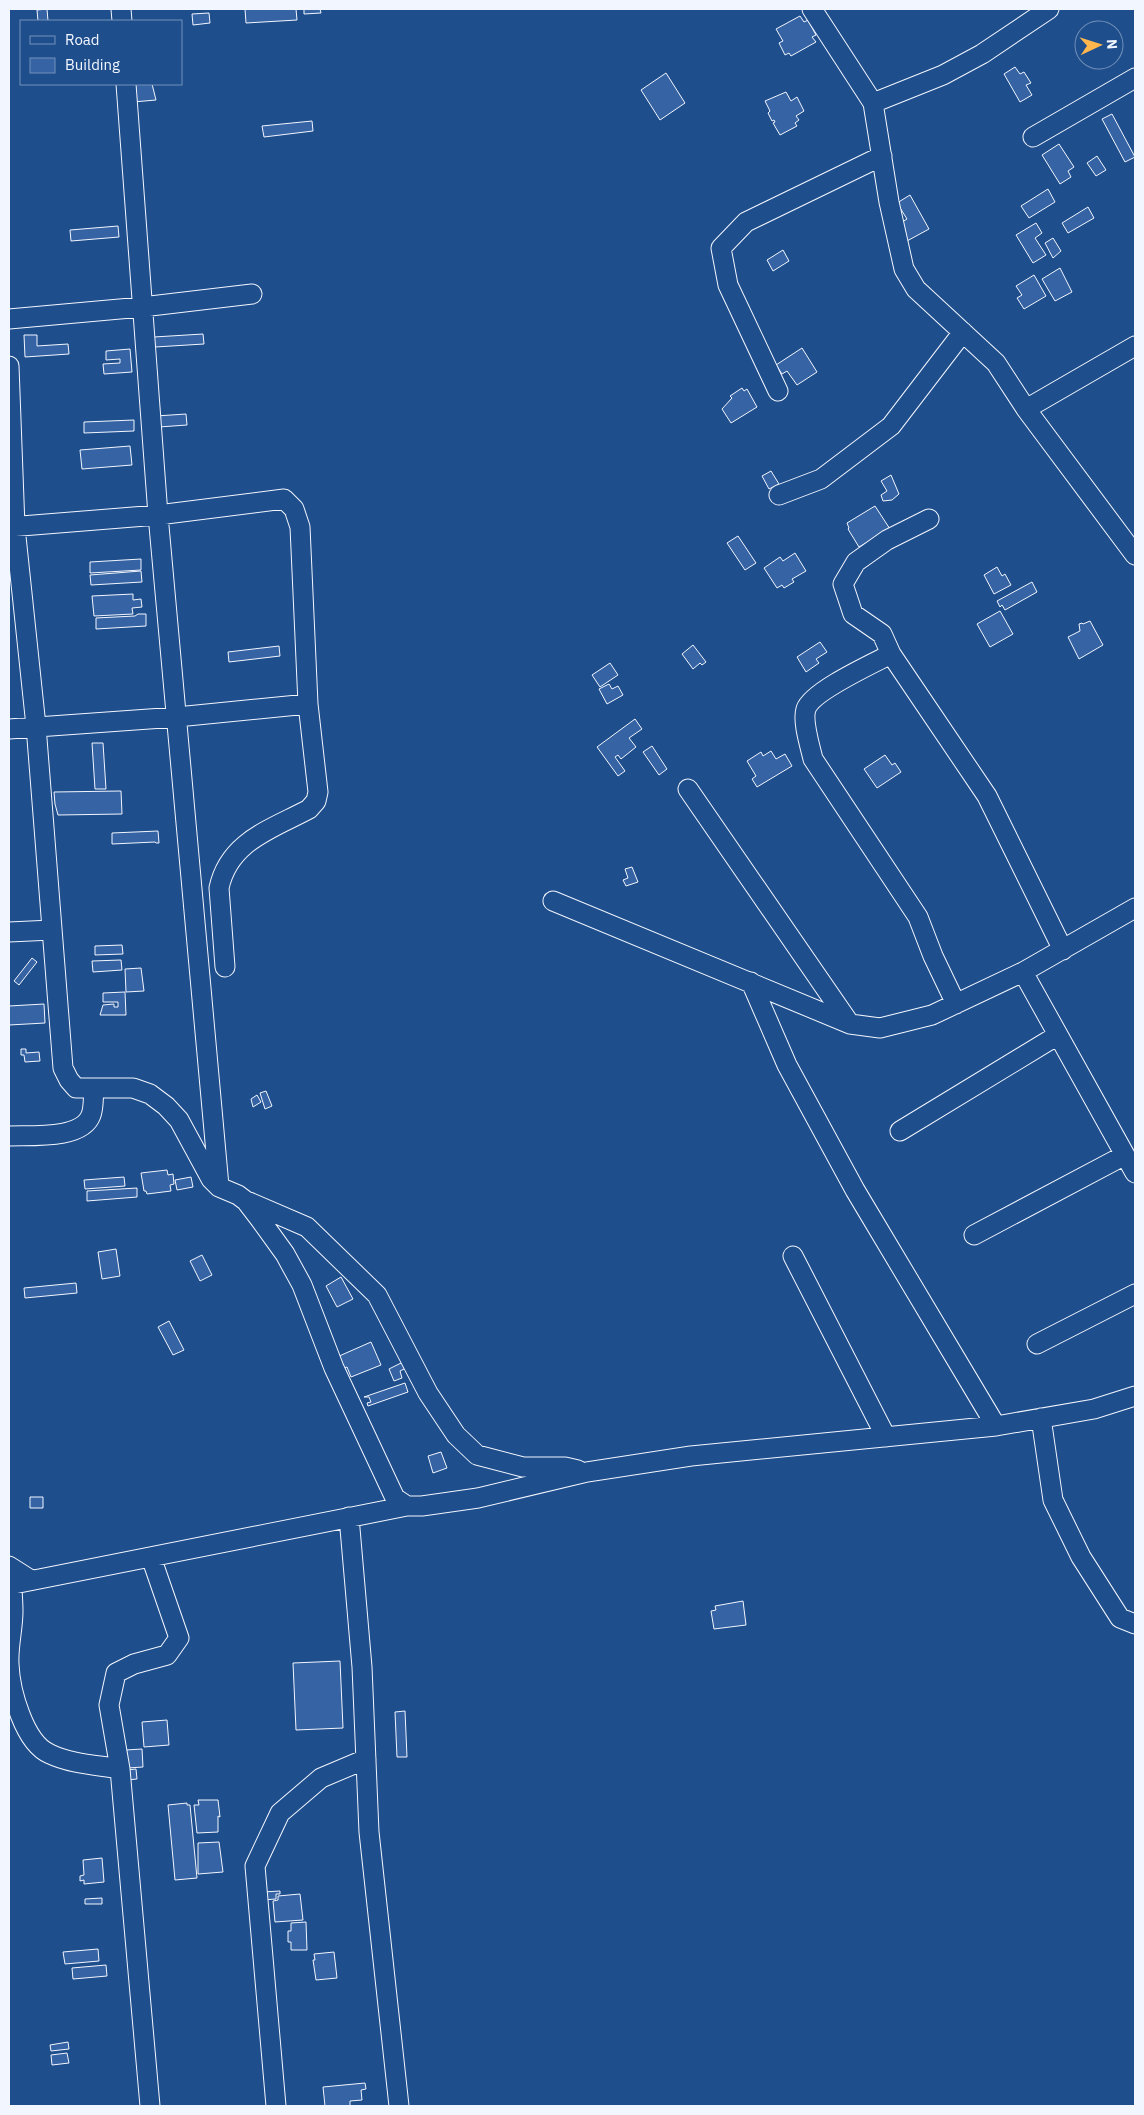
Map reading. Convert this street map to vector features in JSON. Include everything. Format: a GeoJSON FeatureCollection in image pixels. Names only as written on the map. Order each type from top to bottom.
{"type":"FeatureCollection","features":[{"type":"Feature","properties":{"kind":"street"},"geometry":{"type":"LineString","coordinates":[[812,9],[874,103],[889,202],[904,269],[916,289],[996,363],[1026,408],[1135,556]]}},
{"type":"Feature","properties":{"kind":"street"},"geometry":{"type":"LineString","coordinates":[[874,103],[943,75],[982,54],[1049,9]]}},
{"type":"Feature","properties":{"kind":"street"},"geometry":{"type":"LineString","coordinates":[[1033,137],[1135,78]]}},
{"type":"Feature","properties":{"kind":"street"},"geometry":{"type":"LineString","coordinates":[[126,85],[158,515],[219,1187]]}},
{"type":"Feature","properties":{"kind":"street"},"geometry":{"type":"LineString","coordinates":[[778,390],[728,284],[720,248],[746,222],[882,156]]}},
{"type":"Feature","properties":{"kind":"street"},"geometry":{"type":"LineString","coordinates":[[9,319],[142,307],[252,294]]}},
{"type":"Feature","properties":{"kind":"street"},"geometry":{"type":"LineString","coordinates":[[779,495],[821,479],[891,426],[963,332]]}},
{"type":"Feature","properties":{"kind":"street"},"geometry":{"type":"LineString","coordinates":[[1026,408],[1135,346]]}},
{"type":"Feature","properties":{"kind":"street"},"geometry":{"type":"LineString","coordinates":[[9,366],[12,527],[36,726],[63,1068],[69,1080],[76,1088],[133,1088],[150,1094],[166,1106],[179,1120],[211,1179],[219,1187],[246,1201],[307,1227],[377,1295],[428,1393],[456,1435],[477,1455],[523,1467],[565,1467],[587,1472]]}},
{"type":"Feature","properties":{"kind":"street"},"geometry":{"type":"LineString","coordinates":[[12,527],[158,515],[284,499],[294,509],[300,527],[308,704],[318,792],[316,801],[309,809],[254,836],[231,858],[222,875],[219,888],[225,967]]}},
{"type":"Feature","properties":{"kind":"street"},"geometry":{"type":"LineString","coordinates":[[929,519],[887,540],[856,562],[844,584],[853,614],[882,634],[891,654],[987,796],[1063,950]]}},
{"type":"Feature","properties":{"kind":"street"},"geometry":{"type":"LineString","coordinates":[[891,654],[819,693],[806,708],[806,730],[813,759],[918,918],[933,956],[956,1004]]}},
{"type":"Feature","properties":{"kind":"street"},"geometry":{"type":"LineString","coordinates":[[9,729],[177,717],[308,704]]}},
{"type":"Feature","properties":{"kind":"street"},"geometry":{"type":"LineString","coordinates":[[688,789],[850,1024]]}},
{"type":"Feature","properties":{"kind":"street"},"geometry":{"type":"LineString","coordinates":[[192,887],[222,875]]}},
{"type":"Feature","properties":{"kind":"street"},"geometry":{"type":"LineString","coordinates":[[554,901],[850,1024],[880,1028],[932,1015],[956,1004],[1023,972],[1135,908]]}},
{"type":"Feature","properties":{"kind":"street"},"geometry":{"type":"LineString","coordinates":[[9,932],[52,930]]}},
{"type":"Feature","properties":{"kind":"street"},"geometry":{"type":"LineString","coordinates":[[1023,972],[1135,1173]]}},
{"type":"Feature","properties":{"kind":"street"},"geometry":{"type":"LineString","coordinates":[[751,982],[787,1065],[855,1190],[996,1426]]}},
{"type":"Feature","properties":{"kind":"street"},"geometry":{"type":"LineString","coordinates":[[900,1131],[1058,1035]]}},
{"type":"Feature","properties":{"kind":"street"},"geometry":{"type":"LineString","coordinates":[[9,1136],[69,1133],[83,1128],[91,1116],[94,1088]]}},
{"type":"Feature","properties":{"kind":"street"},"geometry":{"type":"LineString","coordinates":[[974,1236],[1125,1155]]}},
{"type":"Feature","properties":{"kind":"street"},"geometry":{"type":"LineString","coordinates":[[246,1201],[289,1262],[313,1310],[334,1368],[365,1430],[395,1498],[407,1506]]}},
{"type":"Feature","properties":{"kind":"street"},"geometry":{"type":"LineString","coordinates":[[793,1256],[886,1437]]}},
{"type":"Feature","properties":{"kind":"street"},"geometry":{"type":"LineString","coordinates":[[1037,1344],[1135,1294]]}},
{"type":"Feature","properties":{"kind":"street"},"geometry":{"type":"LineString","coordinates":[[120,1769],[70,1761],[48,1754],[28,1735],[16,1702],[9,1666],[13,1612],[10,1578],[32,1580],[407,1506],[422,1506],[478,1498],[587,1472],[740,1450],[996,1426],[1094,1409],[1135,1396]]}},
{"type":"Feature","properties":{"kind":"street"},"geometry":{"type":"LineString","coordinates":[[1042,1418],[1053,1500],[1081,1557],[1120,1618],[1135,1624]]}},
{"type":"Feature","properties":{"kind":"street"},"geometry":{"type":"LineString","coordinates":[[349,1518],[362,1667],[369,1832],[399,2106]]}},
{"type":"Feature","properties":{"kind":"street"},"geometry":{"type":"LineString","coordinates":[[150,2106],[120,1769],[109,1705],[116,1674],[134,1664],[167,1655],[179,1638],[151,1557]]}},
{"type":"Feature","properties":{"kind":"street"},"geometry":{"type":"LineString","coordinates":[[276,2106],[255,1866],[280,1813],[321,1778],[366,1760]]}},
{"type":"Feature","properties":{"kind":"building"},"geometry":{"type":"Polygon","coordinates":[[[47,9],[48,20],[38,20],[37,10],[47,9]]]}},
{"type":"Feature","properties":{"kind":"building"},"geometry":{"type":"Polygon","coordinates":[[[245,9],[296,9],[297,20],[246,23],[245,9]]]}},
{"type":"Feature","properties":{"kind":"building"},"geometry":{"type":"Polygon","coordinates":[[[304,9],[320,9],[321,13],[304,14],[304,9]]]}},
{"type":"Feature","properties":{"kind":"building"},"geometry":{"type":"Polygon","coordinates":[[[209,13],[210,23],[193,25],[192,14],[209,13]]]}},
{"type":"Feature","properties":{"kind":"building"},"geometry":{"type":"Polygon","coordinates":[[[800,16],[804,22],[808,20],[816,35],[812,37],[816,42],[791,56],[789,53],[785,55],[779,43],[783,41],[776,29],[800,16]]]}},
{"type":"Feature","properties":{"kind":"building"},"geometry":{"type":"Polygon","coordinates":[[[1015,67],[1020,74],[1024,72],[1031,83],[1026,85],[1032,95],[1020,102],[1004,74],[1015,67]]]}},
{"type":"Feature","properties":{"kind":"building"},"geometry":{"type":"Polygon","coordinates":[[[666,73],[685,103],[660,120],[641,90],[666,73]]]}},
{"type":"Feature","properties":{"kind":"building"},"geometry":{"type":"Polygon","coordinates":[[[130,85],[152,85],[156,100],[133,102],[130,85]]]}},
{"type":"Feature","properties":{"kind":"building"},"geometry":{"type":"Polygon","coordinates":[[[786,92],[791,101],[797,97],[804,111],[796,116],[799,120],[795,123],[797,126],[780,135],[773,123],[775,122],[774,120],[772,121],[768,113],[770,111],[765,101],[786,92]]]}},
{"type":"Feature","properties":{"kind":"building"},"geometry":{"type":"Polygon","coordinates":[[[1112,114],[1135,157],[1125,162],[1102,119],[1112,114]]]}},
{"type":"Feature","properties":{"kind":"building"},"geometry":{"type":"Polygon","coordinates":[[[312,121],[313,131],[264,137],[262,126],[312,121]]]}},
{"type":"Feature","properties":{"kind":"building"},"geometry":{"type":"Polygon","coordinates":[[[1059,144],[1074,167],[1068,171],[1071,177],[1060,184],[1042,155],[1059,144]]]}},
{"type":"Feature","properties":{"kind":"building"},"geometry":{"type":"Polygon","coordinates":[[[1097,156],[1106,170],[1096,176],[1087,163],[1097,156]]]}},
{"type":"Feature","properties":{"kind":"building"},"geometry":{"type":"Polygon","coordinates":[[[1048,189],[1055,202],[1029,218],[1021,206],[1048,189]]]}},
{"type":"Feature","properties":{"kind":"building"},"geometry":{"type":"Polygon","coordinates":[[[910,195],[929,229],[907,241],[897,225],[907,219],[897,203],[910,195]]]}},
{"type":"Feature","properties":{"kind":"building"},"geometry":{"type":"Polygon","coordinates":[[[1088,207],[1094,218],[1068,233],[1062,223],[1088,207]]]}},
{"type":"Feature","properties":{"kind":"building"},"geometry":{"type":"Polygon","coordinates":[[[1036,223],[1042,233],[1035,238],[1046,255],[1033,263],[1016,235],[1036,223]]]}},
{"type":"Feature","properties":{"kind":"building"},"geometry":{"type":"Polygon","coordinates":[[[118,226],[119,237],[71,241],[70,230],[118,226]]]}},
{"type":"Feature","properties":{"kind":"building"},"geometry":{"type":"Polygon","coordinates":[[[1053,238],[1061,251],[1053,258],[1045,243],[1053,238]]]}},
{"type":"Feature","properties":{"kind":"building"},"geometry":{"type":"Polygon","coordinates":[[[783,250],[789,261],[773,271],[767,260],[783,250]]]}},
{"type":"Feature","properties":{"kind":"building"},"geometry":{"type":"Polygon","coordinates":[[[1060,268],[1072,292],[1055,301],[1042,279],[1060,268]]]}},
{"type":"Feature","properties":{"kind":"building"},"geometry":{"type":"Polygon","coordinates":[[[1034,275],[1046,296],[1024,309],[1017,298],[1022,295],[1016,286],[1034,275]]]}},
{"type":"Feature","properties":{"kind":"building"},"geometry":{"type":"Polygon","coordinates":[[[203,334],[204,344],[155,347],[154,337],[203,334]]]}},
{"type":"Feature","properties":{"kind":"building"},"geometry":{"type":"Polygon","coordinates":[[[24,335],[37,335],[37,346],[68,344],[69,354],[25,357],[24,335]]]}},
{"type":"Feature","properties":{"kind":"building"},"geometry":{"type":"Polygon","coordinates":[[[802,348],[817,372],[797,385],[787,371],[782,374],[776,365],[802,348]]]}},
{"type":"Feature","properties":{"kind":"building"},"geometry":{"type":"Polygon","coordinates":[[[130,349],[132,372],[104,374],[103,364],[120,363],[120,359],[106,360],[106,351],[130,349]]]}},
{"type":"Feature","properties":{"kind":"building"},"geometry":{"type":"Polygon","coordinates":[[[742,388],[744,391],[747,389],[757,407],[731,423],[722,409],[732,398],[730,396],[742,388]]]}},
{"type":"Feature","properties":{"kind":"building"},"geometry":{"type":"Polygon","coordinates":[[[186,414],[187,425],[159,427],[156,416],[186,414]]]}},
{"type":"Feature","properties":{"kind":"building"},"geometry":{"type":"Polygon","coordinates":[[[134,420],[134,431],[84,433],[84,422],[134,420]]]}},
{"type":"Feature","properties":{"kind":"building"},"geometry":{"type":"Polygon","coordinates":[[[130,446],[132,465],[82,469],[80,450],[130,446]]]}},
{"type":"Feature","properties":{"kind":"building"},"geometry":{"type":"Polygon","coordinates":[[[771,471],[779,484],[769,489],[762,476],[771,471]]]}},
{"type":"Feature","properties":{"kind":"building"},"geometry":{"type":"Polygon","coordinates":[[[891,475],[899,494],[892,500],[883,501],[881,495],[887,491],[881,481],[891,475]]]}},
{"type":"Feature","properties":{"kind":"building"},"geometry":{"type":"Polygon","coordinates":[[[875,506],[890,529],[859,547],[848,529],[847,523],[875,506]]]}},
{"type":"Feature","properties":{"kind":"building"},"geometry":{"type":"Polygon","coordinates":[[[738,536],[756,563],[745,570],[727,543],[738,536]]]}},
{"type":"Feature","properties":{"kind":"building"},"geometry":{"type":"Polygon","coordinates":[[[795,553],[806,571],[792,579],[794,582],[784,588],[782,585],[777,588],[764,568],[780,557],[783,561],[795,553]]]}},
{"type":"Feature","properties":{"kind":"building"},"geometry":{"type":"Polygon","coordinates":[[[141,559],[141,570],[90,573],[90,562],[141,559]]]}},
{"type":"Feature","properties":{"kind":"building"},"geometry":{"type":"Polygon","coordinates":[[[997,567],[1002,576],[1005,574],[1011,585],[994,594],[984,575],[997,567]]]}},
{"type":"Feature","properties":{"kind":"building"},"geometry":{"type":"Polygon","coordinates":[[[141,571],[142,582],[91,585],[90,575],[141,571]]]}},
{"type":"Feature","properties":{"kind":"building"},"geometry":{"type":"Polygon","coordinates":[[[1032,582],[1037,592],[1005,610],[1002,605],[1000,607],[997,601],[1032,582]]]}},
{"type":"Feature","properties":{"kind":"building"},"geometry":{"type":"Polygon","coordinates":[[[133,594],[133,600],[141,599],[142,607],[132,608],[133,614],[94,616],[92,596],[133,594]]]}},
{"type":"Feature","properties":{"kind":"building"},"geometry":{"type":"Polygon","coordinates":[[[1000,611],[1013,634],[990,647],[977,624],[1000,611]]]}},
{"type":"Feature","properties":{"kind":"building"},"geometry":{"type":"Polygon","coordinates":[[[146,614],[146,626],[96,629],[96,618],[135,616],[146,614]]]}},
{"type":"Feature","properties":{"kind":"building"},"geometry":{"type":"Polygon","coordinates":[[[1090,621],[1103,645],[1079,659],[1068,637],[1080,631],[1079,624],[1090,621]]]}},
{"type":"Feature","properties":{"kind":"building"},"geometry":{"type":"Polygon","coordinates":[[[820,642],[827,652],[816,659],[819,663],[806,672],[797,657],[820,642]]]}},
{"type":"Feature","properties":{"kind":"building"},"geometry":{"type":"Polygon","coordinates":[[[693,645],[706,662],[702,665],[700,663],[693,669],[682,654],[693,645]]]}},
{"type":"Feature","properties":{"kind":"building"},"geometry":{"type":"Polygon","coordinates":[[[279,646],[280,656],[229,662],[228,652],[279,646]]]}},
{"type":"Feature","properties":{"kind":"building"},"geometry":{"type":"Polygon","coordinates":[[[610,663],[618,675],[600,687],[592,675],[610,663]]]}},
{"type":"Feature","properties":{"kind":"building"},"geometry":{"type":"Polygon","coordinates":[[[609,684],[612,689],[618,686],[623,695],[607,704],[599,689],[609,684]]]}},
{"type":"Feature","properties":{"kind":"building"},"geometry":{"type":"Polygon","coordinates":[[[635,719],[642,729],[629,738],[636,747],[621,759],[618,755],[615,757],[625,771],[618,776],[597,747],[635,719]]]}},
{"type":"Feature","properties":{"kind":"building"},"geometry":{"type":"Polygon","coordinates":[[[92,743],[103,743],[106,789],[95,789],[92,743]]]}},
{"type":"Feature","properties":{"kind":"building"},"geometry":{"type":"Polygon","coordinates":[[[652,746],[667,769],[659,775],[643,752],[652,746]]]}},
{"type":"Feature","properties":{"kind":"building"},"geometry":{"type":"Polygon","coordinates":[[[771,751],[776,759],[785,754],[792,766],[757,787],[752,779],[756,776],[747,761],[761,752],[763,756],[771,751]]]}},
{"type":"Feature","properties":{"kind":"building"},"geometry":{"type":"Polygon","coordinates":[[[885,755],[892,765],[895,763],[901,772],[877,788],[864,769],[885,755]]]}},
{"type":"Feature","properties":{"kind":"building"},"geometry":{"type":"Polygon","coordinates":[[[121,791],[122,814],[58,815],[54,792],[121,791]]]}},
{"type":"Feature","properties":{"kind":"building"},"geometry":{"type":"Polygon","coordinates":[[[158,831],[159,843],[112,844],[112,833],[158,831]]]}},
{"type":"Feature","properties":{"kind":"building"},"geometry":{"type":"Polygon","coordinates":[[[632,867],[638,882],[626,886],[623,880],[628,878],[625,869],[632,867]]]}},
{"type":"Feature","properties":{"kind":"building"},"geometry":{"type":"Polygon","coordinates":[[[122,945],[123,954],[95,955],[95,946],[122,945]]]}},
{"type":"Feature","properties":{"kind":"building"},"geometry":{"type":"Polygon","coordinates":[[[32,958],[37,962],[19,985],[14,981],[32,958]]]}},
{"type":"Feature","properties":{"kind":"building"},"geometry":{"type":"Polygon","coordinates":[[[121,960],[122,970],[93,972],[92,961],[121,960]]]}},
{"type":"Feature","properties":{"kind":"building"},"geometry":{"type":"Polygon","coordinates":[[[141,968],[144,991],[126,992],[125,969],[141,968]]]}},
{"type":"Feature","properties":{"kind":"building"},"geometry":{"type":"Polygon","coordinates":[[[125,992],[126,1015],[100,1015],[103,1005],[114,1004],[114,1007],[118,1007],[118,1002],[103,1002],[103,993],[125,992]]]}},
{"type":"Feature","properties":{"kind":"building"},"geometry":{"type":"Polygon","coordinates":[[[44,1004],[45,1023],[9,1025],[9,1006],[44,1004]]]}},
{"type":"Feature","properties":{"kind":"building"},"geometry":{"type":"Polygon","coordinates":[[[21,1049],[26,1049],[26,1053],[39,1052],[40,1061],[25,1062],[24,1055],[21,1055],[21,1049]]]}},
{"type":"Feature","properties":{"kind":"building"},"geometry":{"type":"Polygon","coordinates":[[[266,1091],[272,1106],[265,1109],[260,1093],[266,1091]]]}},
{"type":"Feature","properties":{"kind":"building"},"geometry":{"type":"Polygon","coordinates":[[[257,1095],[261,1102],[253,1107],[251,1099],[257,1095]]]}},
{"type":"Feature","properties":{"kind":"building"},"geometry":{"type":"Polygon","coordinates":[[[167,1170],[168,1175],[173,1174],[174,1184],[170,1185],[171,1191],[147,1194],[144,1191],[141,1173],[167,1170]]]}},
{"type":"Feature","properties":{"kind":"building"},"geometry":{"type":"Polygon","coordinates":[[[124,1177],[125,1186],[85,1189],[84,1180],[124,1177]]]}},
{"type":"Feature","properties":{"kind":"building"},"geometry":{"type":"Polygon","coordinates":[[[191,1177],[193,1187],[177,1190],[175,1180],[191,1177]]]}},
{"type":"Feature","properties":{"kind":"building"},"geometry":{"type":"Polygon","coordinates":[[[137,1188],[137,1197],[87,1201],[87,1191],[137,1188]]]}},
{"type":"Feature","properties":{"kind":"building"},"geometry":{"type":"Polygon","coordinates":[[[116,1249],[120,1276],[102,1279],[98,1252],[116,1249]]]}},
{"type":"Feature","properties":{"kind":"building"},"geometry":{"type":"Polygon","coordinates":[[[202,1255],[212,1275],[200,1281],[190,1261],[202,1255]]]}},
{"type":"Feature","properties":{"kind":"building"},"geometry":{"type":"Polygon","coordinates":[[[341,1277],[353,1299],[337,1307],[326,1286],[341,1277]]]}},
{"type":"Feature","properties":{"kind":"building"},"geometry":{"type":"Polygon","coordinates":[[[76,1283],[77,1293],[25,1298],[24,1288],[76,1283]]]}},
{"type":"Feature","properties":{"kind":"building"},"geometry":{"type":"Polygon","coordinates":[[[169,1321],[184,1350],[173,1355],[158,1327],[169,1321]]]}},
{"type":"Feature","properties":{"kind":"building"},"geometry":{"type":"Polygon","coordinates":[[[371,1342],[381,1365],[351,1377],[347,1367],[342,1369],[337,1357],[371,1342]]]}},
{"type":"Feature","properties":{"kind":"building"},"geometry":{"type":"Polygon","coordinates":[[[403,1362],[406,1368],[400,1371],[402,1378],[394,1381],[389,1369],[403,1362]]]}},
{"type":"Feature","properties":{"kind":"building"},"geometry":{"type":"Polygon","coordinates":[[[405,1383],[408,1392],[368,1406],[367,1403],[371,1402],[369,1397],[364,1397],[405,1383]]]}},
{"type":"Feature","properties":{"kind":"building"},"geometry":{"type":"Polygon","coordinates":[[[441,1452],[447,1468],[433,1473],[428,1456],[441,1452]]]}},
{"type":"Feature","properties":{"kind":"building"},"geometry":{"type":"Polygon","coordinates":[[[30,1497],[43,1497],[43,1508],[30,1508],[30,1497]]]}},
{"type":"Feature","properties":{"kind":"building"},"geometry":{"type":"Polygon","coordinates":[[[743,1601],[746,1625],[714,1629],[711,1611],[716,1610],[715,1606],[743,1601]]]}},
{"type":"Feature","properties":{"kind":"building"},"geometry":{"type":"Polygon","coordinates":[[[340,1661],[343,1728],[296,1730],[293,1663],[340,1661]]]}},
{"type":"Feature","properties":{"kind":"building"},"geometry":{"type":"Polygon","coordinates":[[[405,1711],[407,1757],[397,1757],[395,1712],[405,1711]]]}},
{"type":"Feature","properties":{"kind":"building"},"geometry":{"type":"Polygon","coordinates":[[[167,1720],[169,1745],[144,1747],[142,1722],[167,1720]]]}},
{"type":"Feature","properties":{"kind":"building"},"geometry":{"type":"Polygon","coordinates":[[[142,1749],[143,1767],[127,1768],[126,1750],[142,1749]]]}},
{"type":"Feature","properties":{"kind":"building"},"geometry":{"type":"Polygon","coordinates":[[[136,1769],[137,1779],[127,1780],[126,1770],[136,1769]]]}},
{"type":"Feature","properties":{"kind":"building"},"geometry":{"type":"Polygon","coordinates":[[[198,1800],[218,1800],[220,1817],[218,1816],[218,1832],[197,1833],[194,1805],[199,1805],[198,1800]]]}},
{"type":"Feature","properties":{"kind":"building"},"geometry":{"type":"Polygon","coordinates":[[[187,1803],[187,1805],[190,1805],[197,1878],[175,1880],[168,1805],[187,1803]]]}},
{"type":"Feature","properties":{"kind":"building"},"geometry":{"type":"Polygon","coordinates":[[[219,1842],[223,1872],[198,1874],[198,1843],[219,1842]]]}},
{"type":"Feature","properties":{"kind":"building"},"geometry":{"type":"Polygon","coordinates":[[[102,1858],[104,1882],[84,1884],[84,1880],[80,1881],[80,1876],[84,1875],[83,1860],[102,1858]]]}},
{"type":"Feature","properties":{"kind":"building"},"geometry":{"type":"Polygon","coordinates":[[[280,1891],[280,1894],[276,1894],[276,1899],[263,1900],[263,1892],[280,1891]]]}},
{"type":"Feature","properties":{"kind":"building"},"geometry":{"type":"Polygon","coordinates":[[[300,1894],[303,1920],[275,1922],[273,1901],[278,1900],[278,1896],[300,1894]]]}},
{"type":"Feature","properties":{"kind":"building"},"geometry":{"type":"Polygon","coordinates":[[[102,1898],[102,1904],[85,1904],[85,1899],[102,1898]]]}},
{"type":"Feature","properties":{"kind":"building"},"geometry":{"type":"Polygon","coordinates":[[[306,1922],[307,1950],[291,1950],[291,1942],[288,1942],[288,1931],[291,1931],[291,1923],[306,1922]]]}},
{"type":"Feature","properties":{"kind":"building"},"geometry":{"type":"Polygon","coordinates":[[[98,1949],[99,1961],[65,1964],[63,1952],[98,1949]]]}},
{"type":"Feature","properties":{"kind":"building"},"geometry":{"type":"Polygon","coordinates":[[[334,1952],[337,1978],[316,1980],[314,1954],[334,1952]]]}},
{"type":"Feature","properties":{"kind":"building"},"geometry":{"type":"Polygon","coordinates":[[[106,1965],[107,1976],[73,1979],[72,1968],[106,1965]]]}},
{"type":"Feature","properties":{"kind":"building"},"geometry":{"type":"Polygon","coordinates":[[[68,2042],[69,2049],[51,2051],[50,2045],[68,2042]]]}},
{"type":"Feature","properties":{"kind":"building"},"geometry":{"type":"Polygon","coordinates":[[[67,2053],[69,2063],[52,2065],[51,2055],[67,2053]]]}},
{"type":"Feature","properties":{"kind":"building"},"geometry":{"type":"Polygon","coordinates":[[[365,2083],[366,2089],[361,2090],[362,2100],[350,2101],[350,2106],[325,2106],[323,2087],[365,2083]]]}}]}
